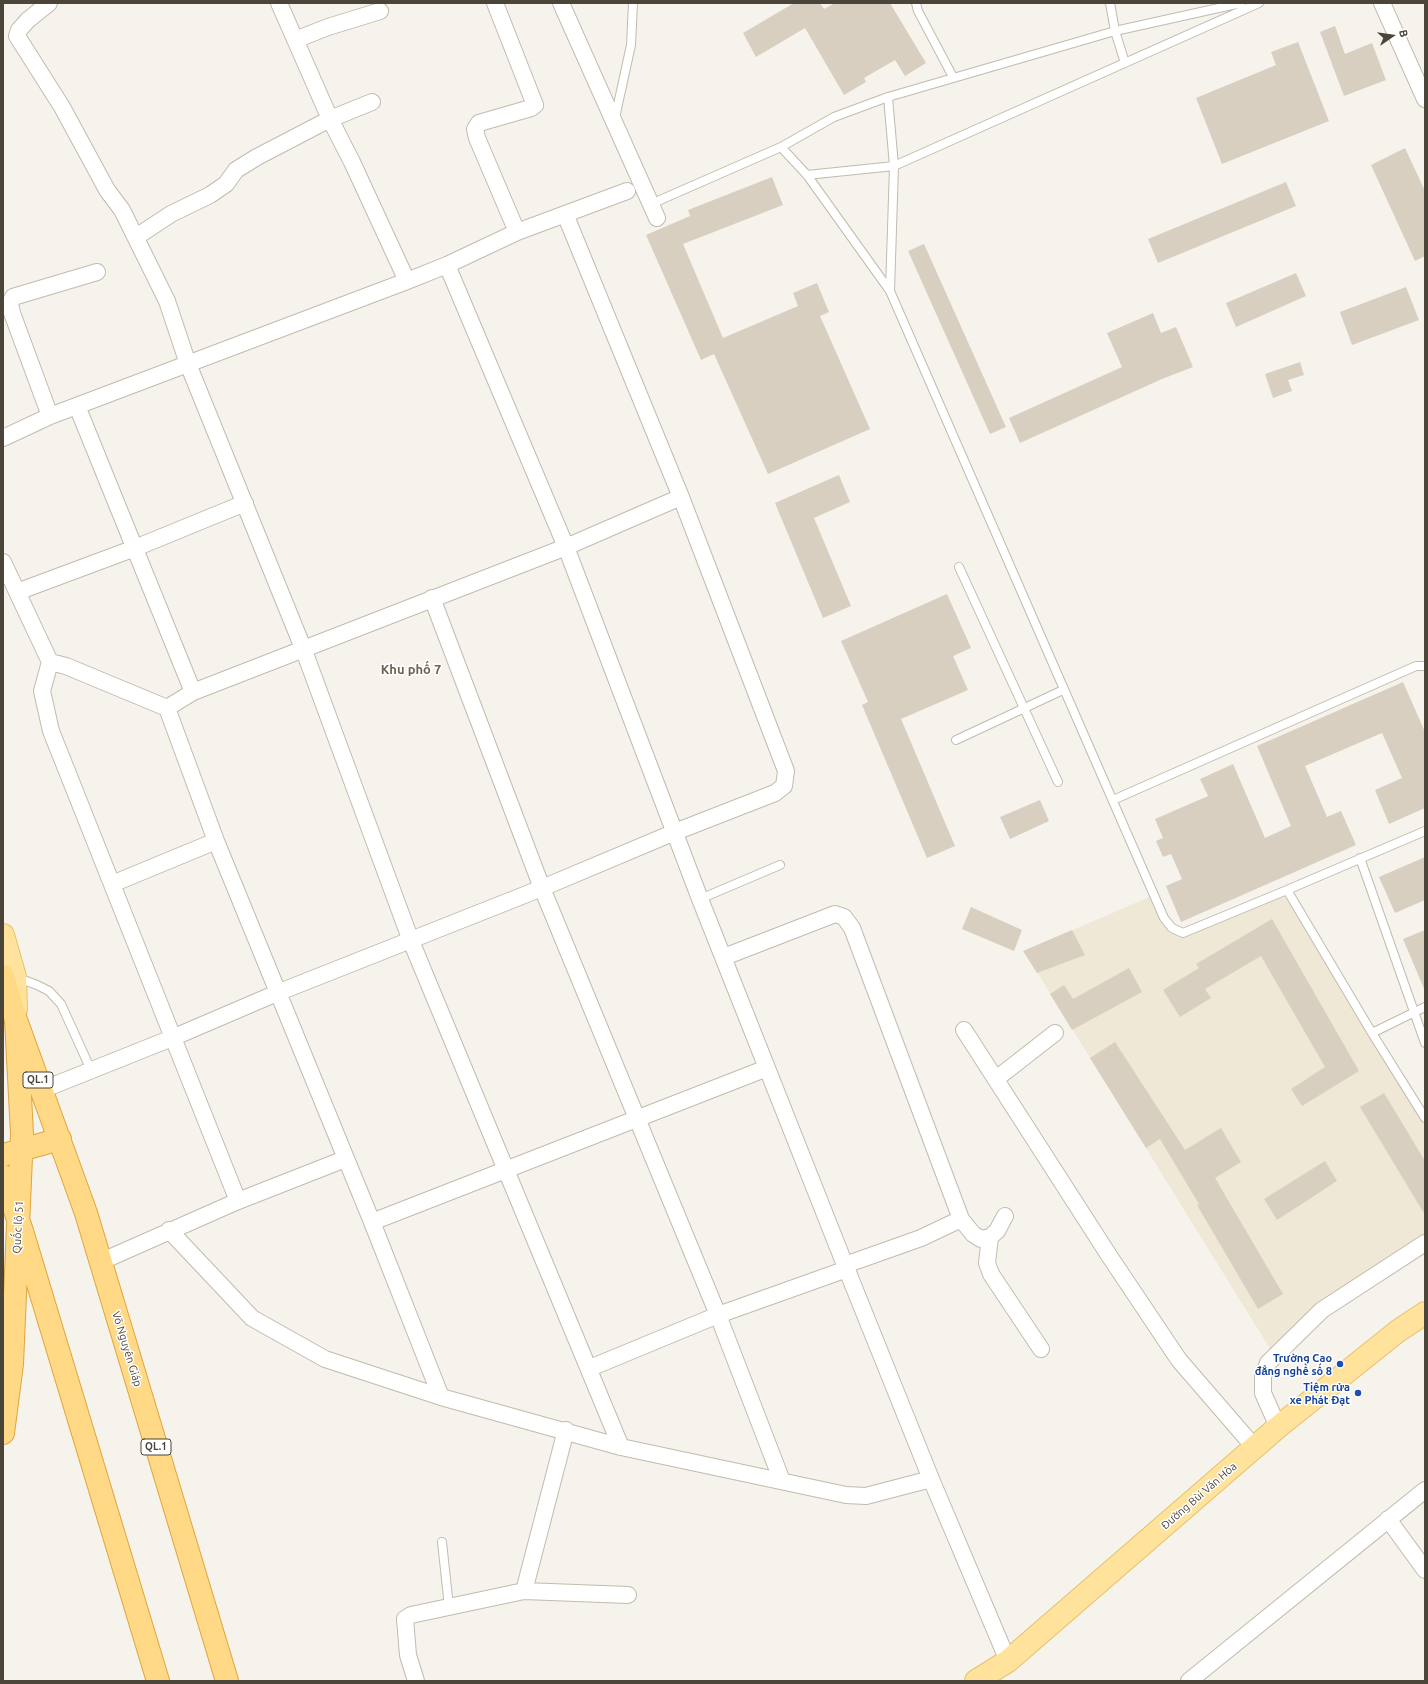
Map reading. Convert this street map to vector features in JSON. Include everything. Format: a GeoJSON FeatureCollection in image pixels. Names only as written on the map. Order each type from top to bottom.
{"type":"FeatureCollection","features":[{"type":"Feature","properties":{"kind":"highway","name":"Quốc lộ 51"},"geometry":{"type":"LineString","coordinates":[[3,1433],[12,1364],[18,1220],[12,1153],[22,1134],[16,1020],[9,976]]}},
{"type":"Feature","properties":{"kind":"highway","name":"Võ Nguyên Giáp"},"geometry":{"type":"LineString","coordinates":[[16,1020],[60,1139],[100,1262],[227,1681]]}},
{"type":"Feature","properties":{"kind":"highway"},"geometry":{"type":"LineString","coordinates":[[12,1153],[60,1139]]}},
{"type":"Feature","properties":{"kind":"highway"},"geometry":{"type":"LineString","coordinates":[[3,1176],[18,1220],[158,1681]]}},
{"type":"Feature","properties":{"kind":"main road","name":"Quốc lộ 51"},"geometry":{"type":"LineString","coordinates":[[3,935],[9,976]]}},
{"type":"Feature","properties":{"kind":"main road","name":"Đường Bùi Văn Hòa"},"geometry":{"type":"LineString","coordinates":[[976,1681],[1008,1661],[1278,1427],[1398,1331],[1425,1313]]}},
{"type":"Feature","properties":{"kind":"street"},"geometry":{"type":"LineString","coordinates":[[49,3],[28,20],[19,30],[17,36],[62,107],[107,190],[122,210],[166,302],[188,364],[303,648],[411,941],[590,1368],[621,1446]]}},
{"type":"Feature","properties":{"kind":"street"},"geometry":{"type":"LineString","coordinates":[[495,3],[535,105],[532,108],[479,122],[475,129],[477,138],[517,232]]}},
{"type":"Feature","properties":{"kind":"street"},"geometry":{"type":"LineString","coordinates":[[561,3],[654,211]]}},
{"type":"Feature","properties":{"kind":"street"},"geometry":{"type":"LineString","coordinates":[[1382,3],[1425,99]]}},
{"type":"Feature","properties":{"kind":"street"},"geometry":{"type":"LineString","coordinates":[[281,4],[295,40],[330,119],[352,162],[407,281]]}},
{"type":"Feature","properties":{"kind":"street"},"geometry":{"type":"LineString","coordinates":[[295,40],[328,27],[380,11]]}},
{"type":"Feature","properties":{"kind":"street"},"geometry":{"type":"LineString","coordinates":[[136,237],[171,214],[210,195],[226,184],[236,170],[257,157],[330,119],[372,102]]}},
{"type":"Feature","properties":{"kind":"street"},"geometry":{"type":"LineString","coordinates":[[3,438],[50,416],[407,281],[447,265],[517,232],[627,191]]}},
{"type":"Feature","properties":{"kind":"street"},"geometry":{"type":"LineString","coordinates":[[42,1090],[172,1038],[277,993],[411,941],[675,832],[775,793],[784,786],[786,771],[681,497],[565,214]]}},
{"type":"Feature","properties":{"kind":"street"},"geometry":{"type":"LineString","coordinates":[[447,265],[566,547],[700,899],[767,1068],[931,1479],[1008,1661]]}},
{"type":"Feature","properties":{"kind":"street"},"geometry":{"type":"LineString","coordinates":[[50,416],[12,313],[10,303],[13,297],[98,272]]}},
{"type":"Feature","properties":{"kind":"street"},"geometry":{"type":"LineString","coordinates":[[77,406],[193,692]]}},
{"type":"Feature","properties":{"kind":"street"},"geometry":{"type":"LineString","coordinates":[[167,708],[193,692],[566,547],[681,497]]}},
{"type":"Feature","properties":{"kind":"street"},"geometry":{"type":"LineString","coordinates":[[17,592],[135,548],[245,503]]}},
{"type":"Feature","properties":{"kind":"street"},"geometry":{"type":"LineString","coordinates":[[3,562],[50,662],[42,691],[51,731],[238,1201]]}},
{"type":"Feature","properties":{"kind":"street"},"geometry":{"type":"LineString","coordinates":[[432,598],[542,888],[718,1315],[782,1481]]}},
{"type":"Feature","properties":{"kind":"street"},"geometry":{"type":"LineString","coordinates":[[50,662],[66,666],[167,708],[216,841],[372,1222],[441,1397]]}},
{"type":"Feature","properties":{"kind":"street"},"geometry":{"type":"LineString","coordinates":[[112,884],[216,841]]}},
{"type":"Feature","properties":{"kind":"street"},"geometry":{"type":"LineString","coordinates":[[724,957],[835,914],[844,917],[852,928],[961,1219],[981,1239],[990,1237],[997,1231],[1004,1216]]}},
{"type":"Feature","properties":{"kind":"street"},"geometry":{"type":"LineString","coordinates":[[964,1030],[1110,1257],[1179,1360],[1255,1448]]}},
{"type":"Feature","properties":{"kind":"street"},"geometry":{"type":"LineString","coordinates":[[996,1079],[1055,1034]]}},
{"type":"Feature","properties":{"kind":"street"},"geometry":{"type":"LineString","coordinates":[[372,1222],[767,1068]]}},
{"type":"Feature","properties":{"kind":"street"},"geometry":{"type":"LineString","coordinates":[[100,1262],[169,1230],[345,1159]]}},
{"type":"Feature","properties":{"kind":"street"},"geometry":{"type":"LineString","coordinates":[[590,1368],[718,1315],[921,1238],[961,1219]]}},
{"type":"Feature","properties":{"kind":"street"},"geometry":{"type":"LineString","coordinates":[[169,1230],[252,1318],[325,1359],[441,1397],[621,1446],[846,1494],[866,1496],[931,1479]]}},
{"type":"Feature","properties":{"kind":"street"},"geometry":{"type":"LineString","coordinates":[[990,1237],[987,1249],[987,1263],[991,1274],[1041,1348]]}},
{"type":"Feature","properties":{"kind":"street"},"geometry":{"type":"LineString","coordinates":[[1278,1427],[1263,1393],[1264,1376],[1268,1363],[1322,1310],[1425,1243]]}},
{"type":"Feature","properties":{"kind":"street"},"geometry":{"type":"LineString","coordinates":[[524,1591],[566,1430]]}},
{"type":"Feature","properties":{"kind":"street"},"geometry":{"type":"LineString","coordinates":[[1189,1681],[1425,1490]]}},
{"type":"Feature","properties":{"kind":"street"},"geometry":{"type":"LineString","coordinates":[[1388,1520],[1425,1570]]}},
{"type":"Feature","properties":{"kind":"street"},"geometry":{"type":"LineString","coordinates":[[416,1681],[408,1656],[405,1619],[411,1615],[524,1591],[628,1595]]}},
{"type":"Feature","properties":{"kind":"lane"},"geometry":{"type":"LineString","coordinates":[[614,122],[632,45],[633,3]]}},
{"type":"Feature","properties":{"kind":"lane"},"geometry":{"type":"LineString","coordinates":[[916,3],[918,11],[953,77]]}},
{"type":"Feature","properties":{"kind":"lane"},"geometry":{"type":"LineString","coordinates":[[1110,3],[1115,31],[1125,63]]}},
{"type":"Feature","properties":{"kind":"lane"},"geometry":{"type":"LineString","coordinates":[[654,211],[781,147],[834,117],[888,97],[1115,31],[1241,3]]}},
{"type":"Feature","properties":{"kind":"lane"},"geometry":{"type":"LineString","coordinates":[[806,175],[894,166],[1260,3]]}},
{"type":"Feature","properties":{"kind":"lane"},"geometry":{"type":"LineString","coordinates":[[888,97],[894,166],[890,291]]}},
{"type":"Feature","properties":{"kind":"lane"},"geometry":{"type":"LineString","coordinates":[[781,147],[806,175],[890,291],[1063,690],[1164,918],[1172,928],[1183,933],[1425,832]]}},
{"type":"Feature","properties":{"kind":"lane"},"geometry":{"type":"LineString","coordinates":[[959,567],[1058,782]]}},
{"type":"Feature","properties":{"kind":"lane"},"geometry":{"type":"LineString","coordinates":[[1113,800],[1416,666],[1425,666]]}},
{"type":"Feature","properties":{"kind":"lane"},"geometry":{"type":"LineString","coordinates":[[956,740],[1063,690]]}},
{"type":"Feature","properties":{"kind":"lane"},"geometry":{"type":"LineString","coordinates":[[1360,858],[1425,1042]]}},
{"type":"Feature","properties":{"kind":"lane"},"geometry":{"type":"LineString","coordinates":[[700,899],[780,864]]}},
{"type":"Feature","properties":{"kind":"lane"},"geometry":{"type":"LineString","coordinates":[[1288,890],[1372,1033],[1425,1118]]}},
{"type":"Feature","properties":{"kind":"lane"},"geometry":{"type":"LineString","coordinates":[[9,976],[37,984],[49,991],[61,1004],[91,1070]]}},
{"type":"Feature","properties":{"kind":"lane"},"geometry":{"type":"LineString","coordinates":[[1372,1033],[1425,1008]]}},
{"type":"Feature","properties":{"kind":"lane"},"geometry":{"type":"LineString","coordinates":[[442,1542],[449,1607]]}},
{"type":"Feature","properties":{"kind":"shaded area"},"geometry":{"type":"Polygon","coordinates":[[[1287,890],[1425,1118],[1425,1237],[1272,1352],[1024,951],[1154,895],[1164,919],[1183,933],[1287,890]]]}},
{"type":"Feature","properties":{"kind":"building"},"geometry":{"type":"Polygon","coordinates":[[[794,3],[820,3],[824,9],[835,3],[890,3],[926,63],[905,76],[895,60],[864,78],[866,82],[844,95],[805,28],[756,57],[743,33],[794,3]]]}},
{"type":"Feature","properties":{"kind":"building"},"geometry":{"type":"Polygon","coordinates":[[[1335,26],[1345,54],[1372,43],[1386,80],[1344,96],[1320,32],[1335,26]]]}},
{"type":"Feature","properties":{"kind":"building"},"geometry":{"type":"Polygon","coordinates":[[[1298,42],[1329,121],[1222,164],[1196,98],[1276,65],[1271,52],[1298,42]]]}},
{"type":"Feature","properties":{"kind":"building"},"geometry":{"type":"Polygon","coordinates":[[[1405,148],[1425,191],[1425,256],[1415,261],[1371,165],[1405,148]]]}},
{"type":"Feature","properties":{"kind":"building"},"geometry":{"type":"Polygon","coordinates":[[[772,177],[783,205],[683,244],[723,338],[798,306],[793,293],[817,283],[829,312],[820,316],[870,429],[768,474],[714,354],[701,360],[646,235],[690,216],[688,210],[772,177]]]}},
{"type":"Feature","properties":{"kind":"building"},"geometry":{"type":"Polygon","coordinates":[[[1286,182],[1296,206],[1158,263],[1148,239],[1286,182]]]}},
{"type":"Feature","properties":{"kind":"building"},"geometry":{"type":"Polygon","coordinates":[[[924,244],[1006,427],[990,434],[908,251],[924,244]]]}},
{"type":"Feature","properties":{"kind":"building"},"geometry":{"type":"Polygon","coordinates":[[[1296,273],[1306,296],[1236,327],[1226,303],[1296,273]]]}},
{"type":"Feature","properties":{"kind":"building"},"geometry":{"type":"Polygon","coordinates":[[[1406,287],[1419,320],[1352,345],[1340,312],[1406,287]]]}},
{"type":"Feature","properties":{"kind":"building"},"geometry":{"type":"Polygon","coordinates":[[[1153,313],[1161,333],[1176,327],[1193,367],[1162,379],[1020,443],[1009,418],[1122,367],[1107,333],[1153,313]]]}},
{"type":"Feature","properties":{"kind":"building"},"geometry":{"type":"Polygon","coordinates":[[[1300,362],[1304,375],[1288,380],[1292,391],[1273,398],[1265,374],[1300,362]]]}},
{"type":"Feature","properties":{"kind":"building"},"geometry":{"type":"Polygon","coordinates":[[[839,475],[850,502],[814,518],[851,606],[823,618],[775,503],[839,475]]]}},
{"type":"Feature","properties":{"kind":"building"},"geometry":{"type":"Polygon","coordinates":[[[947,594],[971,648],[953,656],[968,690],[901,719],[955,846],[927,858],[862,705],[868,702],[841,641],[947,594]]]}},
{"type":"Feature","properties":{"kind":"building"},"geometry":{"type":"Polygon","coordinates":[[[1403,682],[1425,732],[1425,808],[1389,824],[1375,790],[1402,778],[1382,733],[1305,766],[1327,817],[1341,811],[1356,845],[1181,922],[1166,886],[1182,879],[1171,854],[1163,857],[1156,841],[1163,838],[1155,819],[1208,796],[1200,779],[1233,764],[1265,838],[1291,826],[1257,746],[1403,682]]]}},
{"type":"Feature","properties":{"kind":"building"},"geometry":{"type":"Polygon","coordinates":[[[1040,800],[1049,821],[1010,839],[1000,817],[1040,800]]]}},
{"type":"Feature","properties":{"kind":"building"},"geometry":{"type":"Polygon","coordinates":[[[1425,857],[1425,900],[1395,913],[1379,877],[1425,857]]]}},
{"type":"Feature","properties":{"kind":"building"},"geometry":{"type":"Polygon","coordinates":[[[971,907],[1022,930],[1014,951],[962,929],[971,907]]]}},
{"type":"Feature","properties":{"kind":"building"},"geometry":{"type":"Polygon","coordinates":[[[1272,919],[1359,1071],[1302,1106],[1291,1089],[1325,1067],[1261,956],[1205,989],[1211,998],[1180,1017],[1163,990],[1199,968],[1196,964],[1272,919]]]}},
{"type":"Feature","properties":{"kind":"building"},"geometry":{"type":"Polygon","coordinates":[[[1072,930],[1085,955],[1037,973],[1023,951],[1072,930]]]}},
{"type":"Feature","properties":{"kind":"building"},"geometry":{"type":"Polygon","coordinates":[[[1425,930],[1425,991],[1403,939],[1425,930]]]}},
{"type":"Feature","properties":{"kind":"building"},"geometry":{"type":"Polygon","coordinates":[[[1129,968],[1142,992],[1072,1030],[1050,994],[1064,985],[1073,999],[1129,968]]]}},
{"type":"Feature","properties":{"kind":"building"},"geometry":{"type":"Polygon","coordinates":[[[1115,1042],[1185,1150],[1221,1128],[1241,1162],[1215,1178],[1283,1294],[1258,1309],[1197,1205],[1199,1204],[1160,1139],[1146,1148],[1090,1058],[1115,1042]]]}},
{"type":"Feature","properties":{"kind":"building"},"geometry":{"type":"Polygon","coordinates":[[[1384,1093],[1425,1161],[1425,1215],[1360,1107],[1384,1093]]]}},
{"type":"Feature","properties":{"kind":"building"},"geometry":{"type":"Polygon","coordinates":[[[1325,1161],[1337,1181],[1277,1220],[1264,1199],[1325,1161]]]}},
{"type":"Feature","properties":{"kind":"place","name":"Trường Cao đẳng nghề số 8"},"geometry":{"type":"Point","coordinates":[1340,1364]}},
{"type":"Feature","properties":{"kind":"place","name":"Tiệm rửa xe Phát Đạt"},"geometry":{"type":"Point","coordinates":[1358,1393]}},
{"type":"Feature","properties":{"kind":"district","name":"Khu phố 7"},"geometry":{"type":"Point","coordinates":[411,670]}}]}
